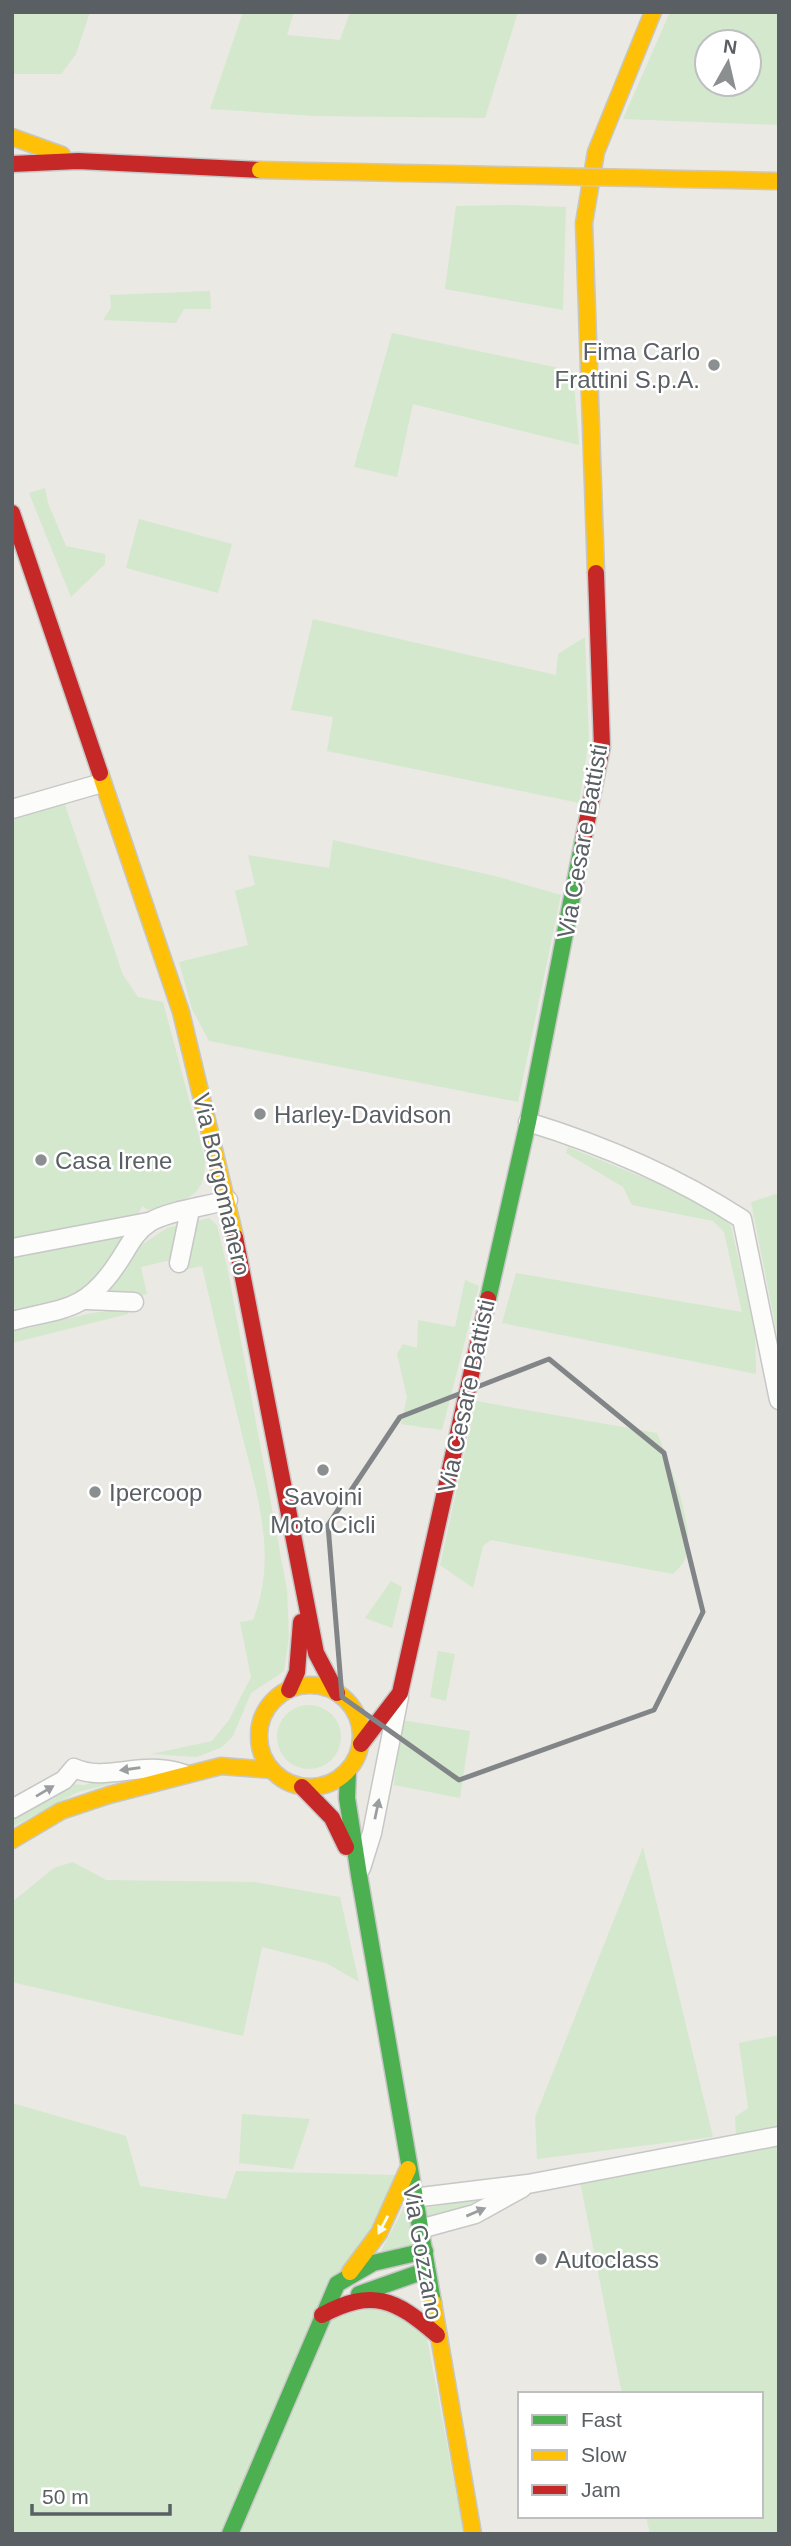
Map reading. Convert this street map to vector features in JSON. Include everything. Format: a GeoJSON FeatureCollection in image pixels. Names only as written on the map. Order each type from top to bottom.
{"type":"FeatureCollection","features":[{"type":"Feature","properties":{"kind":"main road","name":"Via Cesare Battisti"},"geometry":{"type":"LineString","coordinates":[[361,1744],[400,1693],[528,1122],[602,747],[584,223],[596,152],[653,12]]}},
{"type":"Feature","properties":{"kind":"main road"},"geometry":{"type":"LineString","coordinates":[[12,137],[78,160]]}},
{"type":"Feature","properties":{"kind":"main road"},"geometry":{"type":"LineString","coordinates":[[12,164],[78,160],[260,170],[779,181]]}},
{"type":"Feature","properties":{"kind":"main road","name":"Via Borgomanero"},"geometry":{"type":"LineString","coordinates":[[12,513],[181,1012],[228,1200],[316,1653],[341,1696]]}},
{"type":"Feature","properties":{"kind":"main road","name":"Via Borgomanero"},"geometry":{"type":"LineString","coordinates":[[289,1690],[297,1672],[303,1596]]}},
{"type":"Feature","properties":{"kind":"main road","name":"Via Cesare Battisti"},"geometry":{"type":"LineString","coordinates":[[341,1696],[372,1699],[394,1685],[406,1665]]}},
{"type":"Feature","properties":{"kind":"main road"},"geometry":{"type":"LineString","coordinates":[[221,1766],[240,1750],[273,1702],[289,1690],[313,1685],[341,1696],[359,1720],[361,1744],[348,1771],[347,1798],[359,1875]]}},
{"type":"Feature","properties":{"kind":"main road"},"geometry":{"type":"LineString","coordinates":[[261,1723],[260,1748],[272,1770],[287,1782],[302,1787],[327,1785],[348,1771]]}},
{"type":"Feature","properties":{"kind":"main road"},"geometry":{"type":"LineString","coordinates":[[12,1840],[61,1811],[187,1775],[221,1766],[272,1770]]}},
{"type":"Feature","properties":{"kind":"main road"},"geometry":{"type":"LineString","coordinates":[[302,1787],[332,1818],[359,1875]]}},
{"type":"Feature","properties":{"kind":"main road","name":"Via Gozzano"},"geometry":{"type":"LineString","coordinates":[[359,1875],[473,2534]]}},
{"type":"Feature","properties":{"kind":"main road"},"geometry":{"type":"LineString","coordinates":[[347,2276],[379,2233],[408,2168]]}},
{"type":"Feature","properties":{"kind":"main road"},"geometry":{"type":"LineString","coordinates":[[230,2534],[337,2284],[373,2263],[425,2251]]}},
{"type":"Feature","properties":{"kind":"main road"},"geometry":{"type":"LineString","coordinates":[[322,2315],[354,2296],[427,2270]]}},
{"type":"Feature","properties":{"kind":"main road"},"geometry":{"type":"LineString","coordinates":[[342,2304],[376,2297],[391,2301],[416,2315],[437,2335]]}},
{"type":"Feature","properties":{"kind":"street"},"geometry":{"type":"LineString","coordinates":[[12,809],[102,783]]}},
{"type":"Feature","properties":{"kind":"street"},"geometry":{"type":"LineString","coordinates":[[528,1122],[644,1166],[699,1191],[742,1219],[779,1400]]}},
{"type":"Feature","properties":{"kind":"street"},"geometry":{"type":"LineString","coordinates":[[12,1248],[151,1221],[228,1200]]}},
{"type":"Feature","properties":{"kind":"street"},"geometry":{"type":"LineString","coordinates":[[179,1263],[190,1210]]}},
{"type":"Feature","properties":{"kind":"street"},"geometry":{"type":"LineString","coordinates":[[12,1321],[72,1308],[87,1300],[109,1275],[136,1234],[151,1221]]}},
{"type":"Feature","properties":{"kind":"street"},"geometry":{"type":"LineString","coordinates":[[87,1300],[134,1302]]}},
{"type":"Feature","properties":{"kind":"street","name":"Via Cesare Battisti"},"geometry":{"type":"LineString","coordinates":[[359,1875],[372,1833],[400,1693]]}},
{"type":"Feature","properties":{"kind":"street"},"geometry":{"type":"LineString","coordinates":[[12,1809],[64,1780],[74,1768],[88,1774],[149,1766],[167,1768],[187,1775]]}},
{"type":"Feature","properties":{"kind":"street"},"geometry":{"type":"LineString","coordinates":[[413,2197],[528,2184],[779,2136]]}},
{"type":"Feature","properties":{"kind":"street"},"geometry":{"type":"LineString","coordinates":[[420,2230],[475,2214],[528,2184]]}},
{"type":"Feature","properties":{"kind":"highlighted area"},"geometry":{"type":"Polygon","coordinates":[[[549,1359],[664,1453],[703,1612],[654,1710],[459,1780],[342,1697],[328,1525],[400,1417],[549,1359]]]}},
{"type":"Feature","properties":{"kind":"green space"},"geometry":{"type":"Polygon","coordinates":[[[12,12],[90,12],[76,54],[61,74],[12,74],[12,12]]]}},
{"type":"Feature","properties":{"kind":"green space"},"geometry":{"type":"Polygon","coordinates":[[[243,12],[294,12],[287,35],[340,40],[350,12],[518,12],[485,118],[314,116],[210,109],[243,12]]]}},
{"type":"Feature","properties":{"kind":"green space"},"geometry":{"type":"Polygon","coordinates":[[[670,12],[779,12],[779,125],[623,119],[670,12]]]}},
{"type":"Feature","properties":{"kind":"green space"},"geometry":{"type":"Polygon","coordinates":[[[456,206],[566,207],[563,310],[445,289],[456,206]]]}},
{"type":"Feature","properties":{"kind":"green space"},"geometry":{"type":"Polygon","coordinates":[[[210,291],[211,309],[184,309],[176,323],[103,320],[111,308],[110,295],[210,291]]]}},
{"type":"Feature","properties":{"kind":"green space"},"geometry":{"type":"Polygon","coordinates":[[[392,333],[573,371],[579,445],[413,404],[397,477],[354,467],[392,333]]]}},
{"type":"Feature","properties":{"kind":"green space"},"geometry":{"type":"Polygon","coordinates":[[[45,488],[48,503],[66,546],[105,554],[105,564],[71,597],[29,493],[45,488]]]}},
{"type":"Feature","properties":{"kind":"green space"},"geometry":{"type":"Polygon","coordinates":[[[139,519],[232,544],[218,593],[126,568],[139,519]]]}},
{"type":"Feature","properties":{"kind":"green space"},"geometry":{"type":"Polygon","coordinates":[[[313,619],[556,675],[558,654],[585,637],[589,740],[579,803],[327,751],[333,717],[291,710],[313,619]]]}},
{"type":"Feature","properties":{"kind":"green space"},"geometry":{"type":"Polygon","coordinates":[[[63,799],[123,975],[138,997],[163,1002],[205,1159],[204,1173],[201,1183],[190,1197],[148,1210],[142,1206],[114,1258],[85,1293],[68,1302],[17,1317],[12,1299],[12,814],[63,799]]]}},
{"type":"Feature","properties":{"kind":"green space"},"geometry":{"type":"Polygon","coordinates":[[[333,840],[495,876],[561,895],[518,1102],[209,1041],[192,1009],[179,962],[248,945],[235,891],[255,885],[248,855],[329,868],[333,840]]]}},
{"type":"Feature","properties":{"kind":"green space"},"geometry":{"type":"Polygon","coordinates":[[[568,1147],[704,1202],[731,1226],[751,1314],[755,1315],[756,1374],[502,1323],[516,1273],[742,1312],[724,1232],[713,1221],[632,1205],[623,1187],[566,1153],[568,1147]]]}},
{"type":"Feature","properties":{"kind":"green space"},"geometry":{"type":"Polygon","coordinates":[[[779,1193],[779,1344],[751,1202],[779,1193]]]}},
{"type":"Feature","properties":{"kind":"green space"},"geometry":{"type":"Polygon","coordinates":[[[209,1218],[217,1225],[228,1271],[287,1590],[289,1637],[284,1671],[251,1693],[233,1736],[222,1747],[197,1757],[151,1754],[212,1741],[229,1720],[251,1677],[240,1622],[253,1620],[261,1595],[264,1570],[262,1520],[202,1266],[187,1269],[184,1257],[141,1267],[147,1294],[131,1298],[104,1297],[140,1246],[167,1228],[209,1218]]]}},
{"type":"Feature","properties":{"kind":"green space"},"geometry":{"type":"Polygon","coordinates":[[[465,1280],[479,1286],[442,1430],[401,1424],[407,1397],[397,1354],[403,1344],[417,1348],[418,1320],[455,1327],[465,1280]]]}},
{"type":"Feature","properties":{"kind":"green space"},"geometry":{"type":"Polygon","coordinates":[[[127,1309],[128,1314],[12,1343],[12,1332],[92,1313],[127,1309]]]}},
{"type":"Feature","properties":{"kind":"green space"},"geometry":{"type":"Polygon","coordinates":[[[476,1401],[657,1433],[684,1511],[688,1543],[681,1566],[673,1574],[491,1540],[483,1546],[473,1588],[440,1565],[476,1401]]]}},
{"type":"Feature","properties":{"kind":"green space"},"geometry":{"type":"Polygon","coordinates":[[[391,1581],[402,1587],[392,1628],[365,1618],[391,1581]]]}},
{"type":"Feature","properties":{"kind":"green space"},"geometry":{"type":"Polygon","coordinates":[[[438,1651],[455,1654],[446,1701],[430,1697],[438,1651]]]}},
{"type":"Feature","properties":{"kind":"green space"},"geometry":{"type":"Polygon","coordinates":[[[309,1705],[321,1707],[332,1714],[339,1725],[339,1749],[332,1760],[321,1767],[309,1769],[297,1767],[286,1760],[279,1749],[277,1737],[279,1725],[286,1714],[297,1707],[309,1705]]]}},
{"type":"Feature","properties":{"kind":"green space"},"geometry":{"type":"Polygon","coordinates":[[[401,1720],[470,1731],[460,1798],[394,1785],[401,1720]]]}},
{"type":"Feature","properties":{"kind":"green space"},"geometry":{"type":"Polygon","coordinates":[[[124,1774],[126,1780],[78,1792],[12,1827],[12,1816],[68,1784],[84,1785],[124,1774]]]}},
{"type":"Feature","properties":{"kind":"green space"},"geometry":{"type":"Polygon","coordinates":[[[643,1847],[713,2137],[537,2159],[535,2117],[643,1847]]]}},
{"type":"Feature","properties":{"kind":"green space"},"geometry":{"type":"Polygon","coordinates":[[[73,1862],[106,1880],[254,1882],[340,1897],[359,1982],[326,1963],[262,1947],[243,2036],[12,1982],[12,1902],[54,1868],[73,1862]]]}},
{"type":"Feature","properties":{"kind":"green space"},"geometry":{"type":"Polygon","coordinates":[[[779,2035],[779,2126],[736,2135],[735,2117],[748,2108],[739,2043],[779,2035]]]}},
{"type":"Feature","properties":{"kind":"green space"},"geometry":{"type":"Polygon","coordinates":[[[12,2103],[126,2136],[140,2186],[226,2199],[236,2171],[396,2175],[223,2534],[12,2534],[12,2103]]]}},
{"type":"Feature","properties":{"kind":"green space"},"geometry":{"type":"Polygon","coordinates":[[[242,2114],[310,2119],[293,2169],[239,2163],[242,2114]]]}},
{"type":"Feature","properties":{"kind":"green space"},"geometry":{"type":"Polygon","coordinates":[[[779,2143],[779,2534],[650,2534],[646,2518],[763,2518],[763,2392],[622,2392],[580,2181],[779,2143]]]}},
{"type":"Feature","properties":{"kind":"green space"},"geometry":{"type":"Polygon","coordinates":[[[481,2199],[473,2206],[426,2217],[425,2208],[481,2199]]]}},
{"type":"Feature","properties":{"kind":"green space"},"geometry":{"type":"Polygon","coordinates":[[[408,2200],[416,2246],[381,2251],[408,2200]]]}},
{"type":"Feature","properties":{"kind":"green space"},"geometry":{"type":"Polygon","coordinates":[[[387,2305],[427,2338],[464,2534],[237,2534],[331,2318],[387,2305]]]}},
{"type":"Feature","properties":{"kind":"traffic: fast"},"geometry":{"type":"LineString","coordinates":[[488,1299],[528,1122],[583,841]]}},
{"type":"Feature","properties":{"kind":"traffic: fast"},"geometry":{"type":"LineString","coordinates":[[348,1771],[347,1798],[359,1875],[433,2302]]}},
{"type":"Feature","properties":{"kind":"traffic: fast"},"geometry":{"type":"LineString","coordinates":[[230,2534],[337,2284],[373,2263],[425,2251]]}},
{"type":"Feature","properties":{"kind":"traffic: fast"},"geometry":{"type":"LineString","coordinates":[[359,2294],[427,2270]]}},
{"type":"Feature","properties":{"kind":"traffic: slow"},"geometry":{"type":"LineString","coordinates":[[596,573],[584,223],[596,152],[653,12]]}},
{"type":"Feature","properties":{"kind":"traffic: slow"},"geometry":{"type":"LineString","coordinates":[[12,137],[62,155]]}},
{"type":"Feature","properties":{"kind":"traffic: slow"},"geometry":{"type":"LineString","coordinates":[[260,170],[779,181]]}},
{"type":"Feature","properties":{"kind":"traffic: slow"},"geometry":{"type":"LineString","coordinates":[[100,773],[181,1012],[235,1237]]}},
{"type":"Feature","properties":{"kind":"traffic: slow"},"geometry":{"type":"LineString","coordinates":[[310,1685],[330,1689],[346,1700],[357,1716],[361,1736],[357,1756],[346,1772],[330,1783],[310,1787],[290,1783],[274,1772],[263,1756],[259,1736],[263,1716],[274,1700],[290,1689],[310,1685]]}},
{"type":"Feature","properties":{"kind":"traffic: slow"},"geometry":{"type":"LineString","coordinates":[[12,1840],[61,1811],[109,1795],[221,1766],[272,1770]]}},
{"type":"Feature","properties":{"kind":"traffic: slow"},"geometry":{"type":"LineString","coordinates":[[350,2272],[379,2233],[408,2169]]}},
{"type":"Feature","properties":{"kind":"traffic: slow"},"geometry":{"type":"LineString","coordinates":[[433,2302],[473,2534]]}},
{"type":"Feature","properties":{"kind":"traffic: jam"},"geometry":{"type":"LineString","coordinates":[[12,164],[78,161],[260,170]]}},
{"type":"Feature","properties":{"kind":"traffic: jam"},"geometry":{"type":"LineString","coordinates":[[12,513],[100,773]]}},
{"type":"Feature","properties":{"kind":"traffic: jam"},"geometry":{"type":"LineString","coordinates":[[583,841],[602,747],[596,573]]}},
{"type":"Feature","properties":{"kind":"traffic: jam"},"geometry":{"type":"LineString","coordinates":[[235,1237],[316,1653],[337,1693]]}},
{"type":"Feature","properties":{"kind":"traffic: jam"},"geometry":{"type":"LineString","coordinates":[[361,1744],[400,1693],[488,1299]]}},
{"type":"Feature","properties":{"kind":"traffic: jam"},"geometry":{"type":"LineString","coordinates":[[289,1690],[297,1672],[301,1622]]}},
{"type":"Feature","properties":{"kind":"traffic: jam"},"geometry":{"type":"LineString","coordinates":[[302,1787],[332,1818],[346,1847]]}},
{"type":"Feature","properties":{"kind":"traffic: jam"},"geometry":{"type":"LineString","coordinates":[[322,2315],[356,2302],[383,2301],[408,2313],[437,2335]]}},
{"type":"Feature","properties":{"kind":"place","name":"Fima Carlo Frattini S.p.A."},"geometry":{"type":"Point","coordinates":[714,365]}},
{"type":"Feature","properties":{"kind":"place","name":"Harley-Davidson"},"geometry":{"type":"Point","coordinates":[260,1114]}},
{"type":"Feature","properties":{"kind":"place","name":"Casa Irene"},"geometry":{"type":"Point","coordinates":[41,1160]}},
{"type":"Feature","properties":{"kind":"place","name":"Savoini Moto Cicli"},"geometry":{"type":"Point","coordinates":[323,1470]}},
{"type":"Feature","properties":{"kind":"place","name":"Ipercoop"},"geometry":{"type":"Point","coordinates":[95,1492]}},
{"type":"Feature","properties":{"kind":"place","name":"Autoclass"},"geometry":{"type":"Point","coordinates":[541,2259]}}]}
